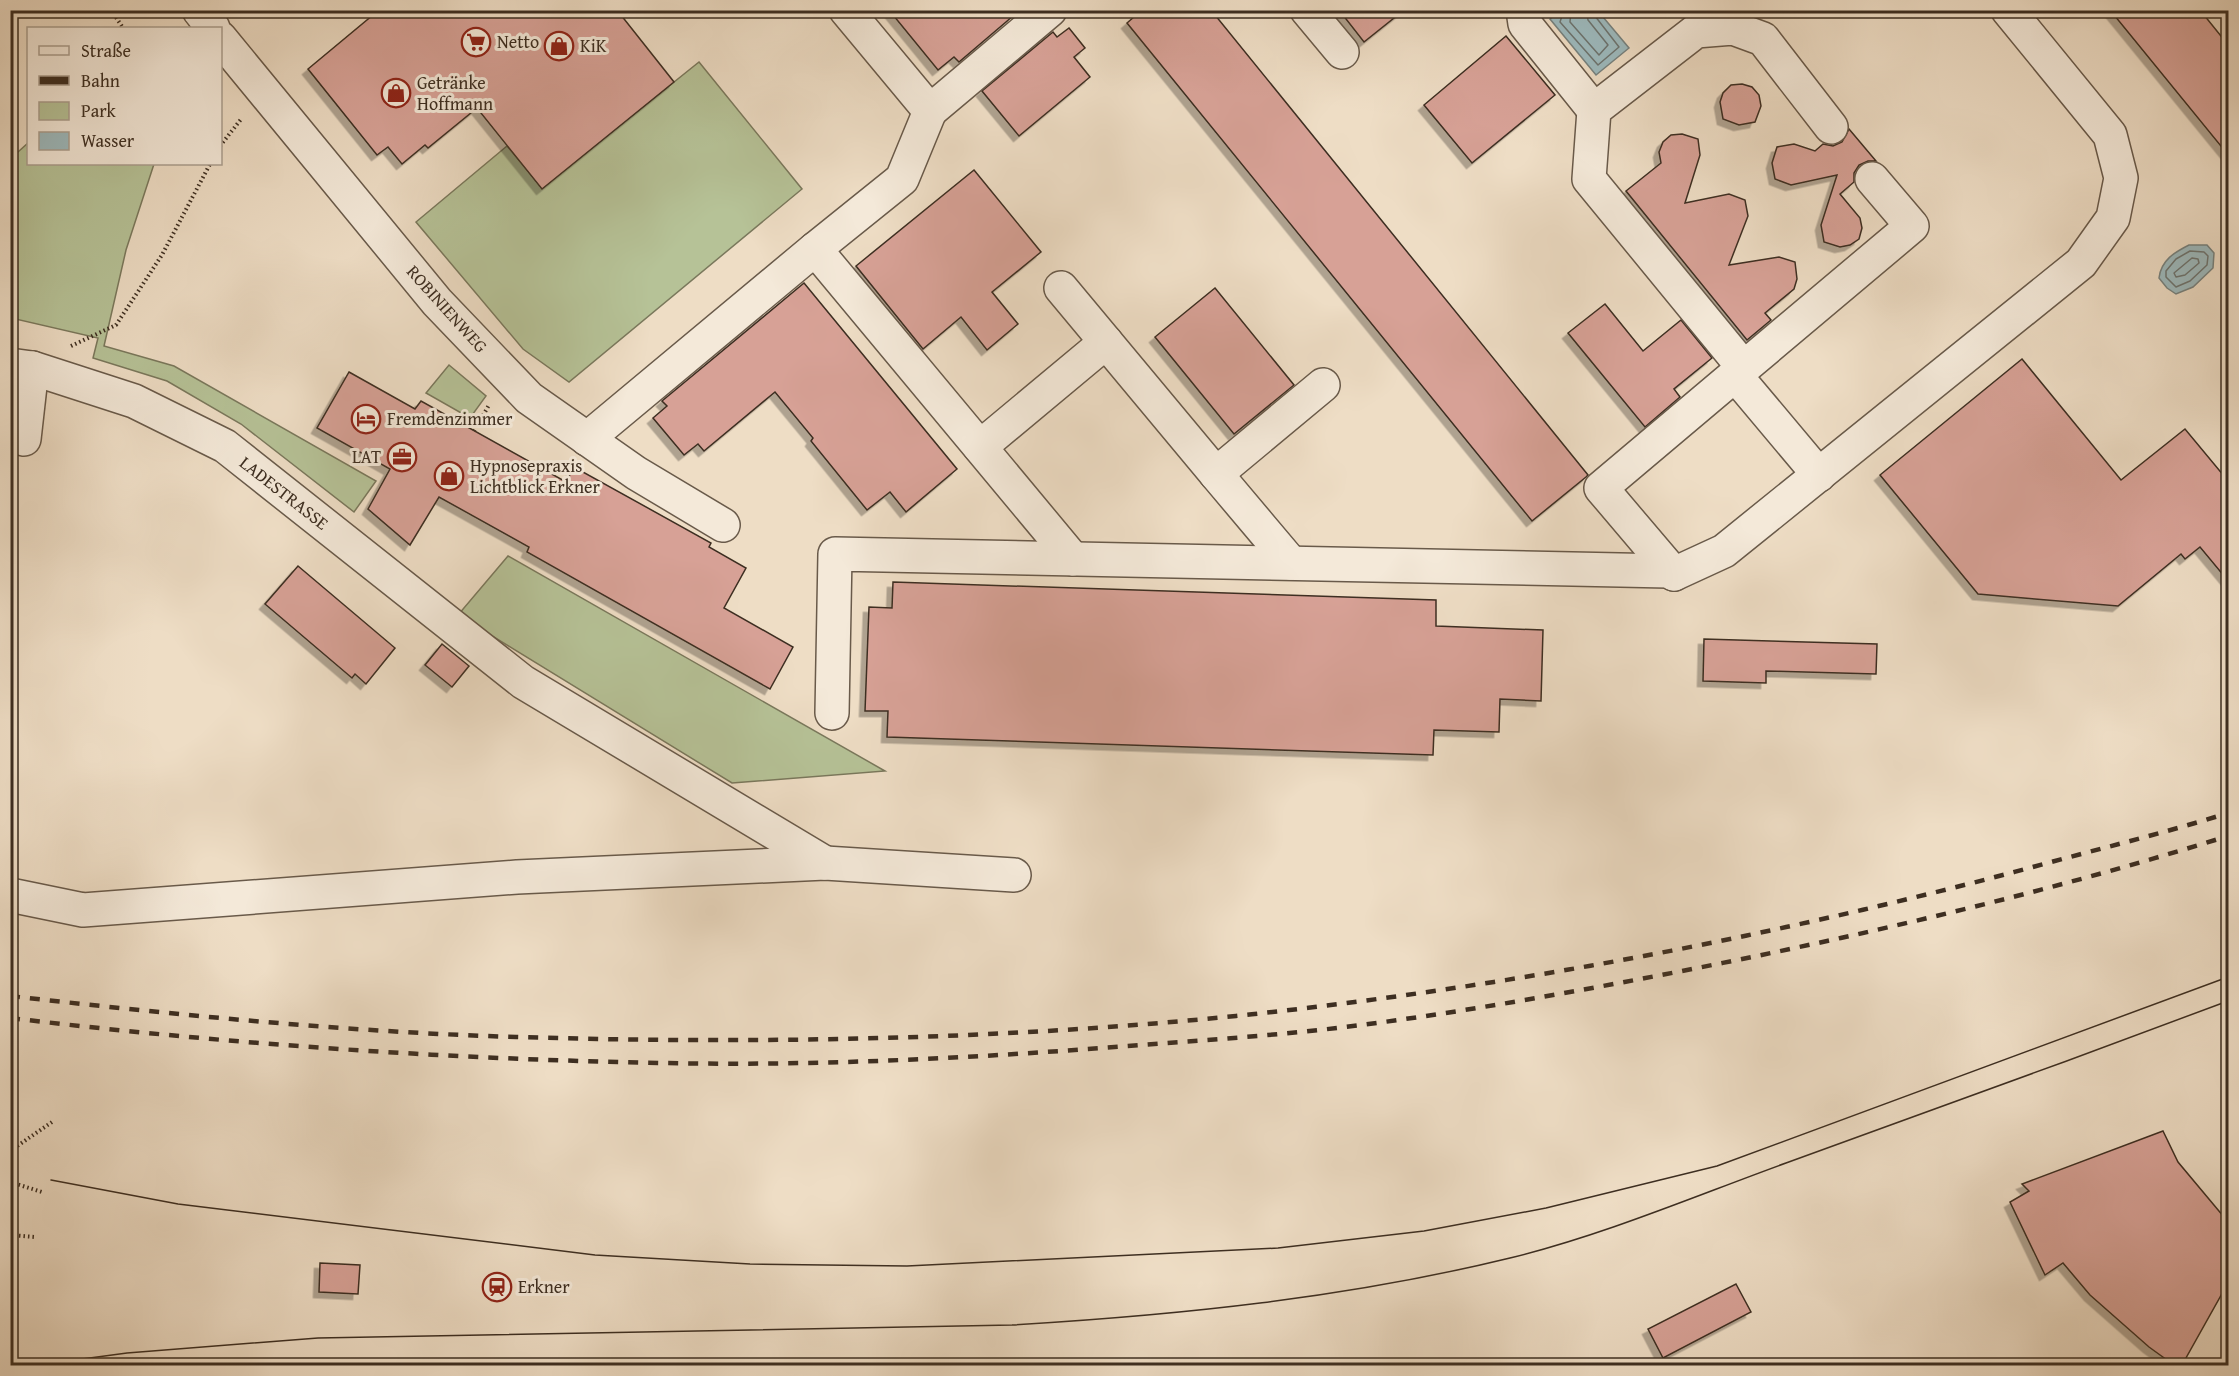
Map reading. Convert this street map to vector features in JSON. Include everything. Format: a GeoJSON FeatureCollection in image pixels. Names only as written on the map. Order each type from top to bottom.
{"type":"FeatureCollection","features":[{"type":"Feature","properties":{"kind":"street"},"geometry":{"type":"LineString","coordinates":[[200,10],[212,27]]}},
{"type":"Feature","properties":{"kind":"street"},"geometry":{"type":"LineString","coordinates":[[846,10],[930,111]]}},
{"type":"Feature","properties":{"kind":"street"},"geometry":{"type":"LineString","coordinates":[[587,439],[902,179],[930,111],[1050,10]]}},
{"type":"Feature","properties":{"kind":"street"},"geometry":{"type":"LineString","coordinates":[[1307,10],[1342,52]]}},
{"type":"Feature","properties":{"kind":"street"},"geometry":{"type":"LineString","coordinates":[[1523,10],[1525,24],[1594,110],[1589,179],[1818,475]]}},
{"type":"Feature","properties":{"kind":"street"},"geometry":{"type":"LineString","coordinates":[[832,713],[835,554],[1657,571],[1674,574],[1724,550],[2081,263],[2114,218],[2121,178],[2110,135],[2008,10]]}},
{"type":"Feature","properties":{"kind":"street"},"geometry":{"type":"LineString","coordinates":[[1594,110],[1696,32],[1732,28],[1748,22],[1831,127]]}},
{"type":"Feature","properties":{"kind":"street","name":"ROBINIENWEG"},"geometry":{"type":"LineString","coordinates":[[222,40],[437,302],[529,398],[636,473],[723,525]]}},
{"type":"Feature","properties":{"kind":"street"},"geometry":{"type":"LineString","coordinates":[[1674,574],[1601,488],[1912,226],[1872,179]]}},
{"type":"Feature","properties":{"kind":"street"},"geometry":{"type":"LineString","coordinates":[[815,249],[1073,559]]}},
{"type":"Feature","properties":{"kind":"street"},"geometry":{"type":"LineString","coordinates":[[1062,288],[1291,564]]}},
{"type":"Feature","properties":{"kind":"street"},"geometry":{"type":"LineString","coordinates":[[980,447],[1106,342]]}},
{"type":"Feature","properties":{"kind":"street"},"geometry":{"type":"LineString","coordinates":[[24,439],[30,368]]}},
{"type":"Feature","properties":{"kind":"street","name":"LADESTRASSE"},"geometry":{"type":"LineString","coordinates":[[30,368],[134,401],[225,446],[524,682],[825,863]]}},
{"type":"Feature","properties":{"kind":"street"},"geometry":{"type":"LineString","coordinates":[[1216,474],[1323,385]]}},
{"type":"Feature","properties":{"kind":"street"},"geometry":{"type":"LineString","coordinates":[[10,895],[83,910],[517,876],[825,863],[1014,875]]}},
{"type":"Feature","properties":{"kind":"path"},"geometry":{"type":"LineString","coordinates":[[111,10],[122,27]]}},
{"type":"Feature","properties":{"kind":"path"},"geometry":{"type":"LineString","coordinates":[[30,368],[116,325],[162,255],[209,165]]}},
{"type":"Feature","properties":{"kind":"path"},"geometry":{"type":"LineString","coordinates":[[10,1151],[52,1122]]}},
{"type":"Feature","properties":{"kind":"path"},"geometry":{"type":"LineString","coordinates":[[10,1182],[42,1192]]}},
{"type":"Feature","properties":{"kind":"path"},"geometry":{"type":"LineString","coordinates":[[10,1235],[35,1237]]}},
{"type":"Feature","properties":{"kind":"green space"},"geometry":{"type":"Polygon","coordinates":[[[699,62],[802,189],[569,382],[523,349],[416,222],[507,146],[542,188],[699,62]]]}},
{"type":"Feature","properties":{"kind":"green space"},"geometry":{"type":"Polygon","coordinates":[[[10,142],[18,152],[27,144],[27,165],[154,165],[126,250],[104,346],[174,366],[376,481],[354,512],[241,424],[167,381],[93,358],[98,338],[11,318],[10,142]]]}},
{"type":"Feature","properties":{"kind":"green space"},"geometry":{"type":"Polygon","coordinates":[[[449,365],[486,396],[470,418],[426,393],[449,365]]]}},
{"type":"Feature","properties":{"kind":"green space"},"geometry":{"type":"Polygon","coordinates":[[[508,556],[885,771],[732,783],[458,615],[508,556]]]}},
{"type":"Feature","properties":{"kind":"water"},"geometry":{"type":"Polygon","coordinates":[[[1560,11],[1598,11],[1629,48],[1596,75],[1550,19],[1560,11]]]}},
{"type":"Feature","properties":{"kind":"water"},"geometry":{"type":"Polygon","coordinates":[[[2189,245],[2207,245],[2214,253],[2213,268],[2193,287],[2176,294],[2159,278],[2160,272],[2170,257],[2189,245]]]}},
{"type":"Feature","properties":{"kind":"building"},"geometry":{"type":"Polygon","coordinates":[[[379,10],[617,10],[674,82],[542,189],[477,108],[428,148],[425,145],[402,164],[388,147],[377,155],[308,69],[379,10]]]}},
{"type":"Feature","properties":{"kind":"building"},"geometry":{"type":"Polygon","coordinates":[[[889,10],[1008,10],[1013,16],[959,62],[954,57],[938,70],[889,10]]]}},
{"type":"Feature","properties":{"kind":"building"},"geometry":{"type":"Polygon","coordinates":[[[1142,10],[1211,10],[1588,475],[1586,477],[1532,521],[1127,23],[1142,10]]]}},
{"type":"Feature","properties":{"kind":"building"},"geometry":{"type":"Polygon","coordinates":[[[1339,10],[1404,10],[1364,42],[1339,10]]]}},
{"type":"Feature","properties":{"kind":"building"},"geometry":{"type":"Polygon","coordinates":[[[2110,10],[2200,10],[2229,46],[2229,156],[2110,10]]]}},
{"type":"Feature","properties":{"kind":"building"},"geometry":{"type":"Polygon","coordinates":[[[1069,28],[1085,48],[1074,57],[1090,77],[1019,136],[982,91],[1053,32],[1057,37],[1069,28]]]}},
{"type":"Feature","properties":{"kind":"building"},"geometry":{"type":"Polygon","coordinates":[[[1506,36],[1555,95],[1472,163],[1424,105],[1506,36]]]}},
{"type":"Feature","properties":{"kind":"building"},"geometry":{"type":"Polygon","coordinates":[[[1742,84],[1752,87],[1759,95],[1761,106],[1755,122],[1739,125],[1723,119],[1720,102],[1723,93],[1731,85],[1742,84]]]}},
{"type":"Feature","properties":{"kind":"building"},"geometry":{"type":"Polygon","coordinates":[[[1849,129],[1876,161],[1868,161],[1859,165],[1854,173],[1854,182],[1840,194],[1860,218],[1862,228],[1859,239],[1850,245],[1840,247],[1824,242],[1821,225],[1837,175],[1791,185],[1775,179],[1772,163],[1777,147],[1794,144],[1815,151],[1823,144],[1833,146],[1842,142],[1849,129]]]}},
{"type":"Feature","properties":{"kind":"building"},"geometry":{"type":"Polygon","coordinates":[[[1682,134],[1698,139],[1700,155],[1685,203],[1729,194],[1745,200],[1748,216],[1729,265],[1779,257],[1795,262],[1797,279],[1794,289],[1765,313],[1771,320],[1747,340],[1626,191],[1661,163],[1659,152],[1663,142],[1671,135],[1682,134]]]}},
{"type":"Feature","properties":{"kind":"building"},"geometry":{"type":"Polygon","coordinates":[[[974,170],[1041,252],[992,292],[1018,324],[987,350],[961,317],[923,349],[856,266],[974,170]]]}},
{"type":"Feature","properties":{"kind":"building"},"geometry":{"type":"Polygon","coordinates":[[[804,283],[957,469],[906,512],[890,492],[867,510],[775,392],[704,451],[698,444],[684,455],[653,418],[667,406],[662,401],[804,283]]]}},
{"type":"Feature","properties":{"kind":"building"},"geometry":{"type":"Polygon","coordinates":[[[1215,288],[1294,385],[1234,434],[1155,337],[1215,288]]]}},
{"type":"Feature","properties":{"kind":"building"},"geometry":{"type":"Polygon","coordinates":[[[1605,304],[1643,351],[1681,320],[1712,358],[1674,389],[1680,397],[1645,427],[1568,333],[1605,304]]]}},
{"type":"Feature","properties":{"kind":"building"},"geometry":{"type":"Polygon","coordinates":[[[2022,359],[2121,480],[2185,429],[2229,482],[2229,582],[2200,547],[2185,559],[2181,554],[2118,606],[1978,594],[1880,475],[2022,359]]]}},
{"type":"Feature","properties":{"kind":"building"},"geometry":{"type":"Polygon","coordinates":[[[349,372],[415,409],[421,401],[566,482],[574,467],[711,543],[709,547],[746,568],[724,608],[793,647],[770,689],[527,552],[529,547],[439,497],[410,545],[368,509],[390,469],[317,428],[349,372]]]}},
{"type":"Feature","properties":{"kind":"building"},"geometry":{"type":"Polygon","coordinates":[[[298,566],[395,648],[366,684],[355,674],[352,678],[265,604],[298,566]]]}},
{"type":"Feature","properties":{"kind":"building"},"geometry":{"type":"Polygon","coordinates":[[[893,582],[1436,600],[1436,626],[1543,630],[1541,701],[1500,699],[1499,732],[1434,730],[1433,755],[887,737],[888,711],[865,711],[869,607],[892,608],[893,582]]]}},
{"type":"Feature","properties":{"kind":"building"},"geometry":{"type":"Polygon","coordinates":[[[1704,639],[1877,644],[1876,674],[1766,671],[1766,683],[1703,681],[1704,639]]]}},
{"type":"Feature","properties":{"kind":"building"},"geometry":{"type":"Polygon","coordinates":[[[442,644],[469,666],[452,687],[425,665],[442,644]]]}},
{"type":"Feature","properties":{"kind":"building"},"geometry":{"type":"Polygon","coordinates":[[[2163,1131],[2178,1162],[2229,1223],[2229,1281],[2182,1365],[2174,1365],[2149,1347],[2090,1295],[2063,1263],[2045,1275],[2010,1202],[2029,1191],[2022,1184],[2163,1131]]]}},
{"type":"Feature","properties":{"kind":"building"},"geometry":{"type":"Polygon","coordinates":[[[320,1263],[360,1265],[358,1294],[319,1292],[320,1263]]]}},
{"type":"Feature","properties":{"kind":"building"},"geometry":{"type":"Polygon","coordinates":[[[1736,1284],[1751,1312],[1663,1358],[1648,1329],[1736,1284]]]}},
{"type":"Feature","properties":{"kind":"tram line"},"geometry":{"type":"LineString","coordinates":[[51,1180],[178,1204],[595,1255],[750,1264],[907,1266],[1278,1248],[1424,1231],[1546,1208],[1717,1166],[2228,977]]}},
{"type":"Feature","properties":{"kind":"tram line"},"geometry":{"type":"LineString","coordinates":[[30,1366],[127,1353],[318,1338],[1012,1325],[1200,1310],[1386,1284],[1510,1258],[1615,1227],[2228,1001]]}},
{"type":"Feature","properties":{"kind":"railway"},"geometry":{"type":"LineString","coordinates":[[10,996],[263,1022],[516,1037],[787,1040],[967,1035],[1147,1024],[1338,1004],[1542,974],[1643,956],[1744,936],[1944,890],[2228,813]]}},
{"type":"Feature","properties":{"kind":"railway"},"geometry":{"type":"LineString","coordinates":[[10,1018],[336,1049],[499,1058],[662,1063],[882,1061],[1219,1039],[1337,1028],[1467,1010],[1751,957],[2025,894],[2228,836]]}},
{"type":"Feature","properties":{"kind":"place","name":"Netto"},"geometry":{"type":"Point","coordinates":[476,42]}},
{"type":"Feature","properties":{"kind":"place","name":"KiK"},"geometry":{"type":"Point","coordinates":[559,46]}},
{"type":"Feature","properties":{"kind":"place","name":"Getränke Hoffmann"},"geometry":{"type":"Point","coordinates":[396,93]}},
{"type":"Feature","properties":{"kind":"place","name":"Fremdenzimmer"},"geometry":{"type":"Point","coordinates":[366,419]}},
{"type":"Feature","properties":{"kind":"place","name":"LAT"},"geometry":{"type":"Point","coordinates":[402,457]}},
{"type":"Feature","properties":{"kind":"place","name":"Hypnosepraxis Lichtblick Erkner"},"geometry":{"type":"Point","coordinates":[449,476]}},
{"type":"Feature","properties":{"kind":"place","name":"Erkner"},"geometry":{"type":"Point","coordinates":[497,1287]}}]}
